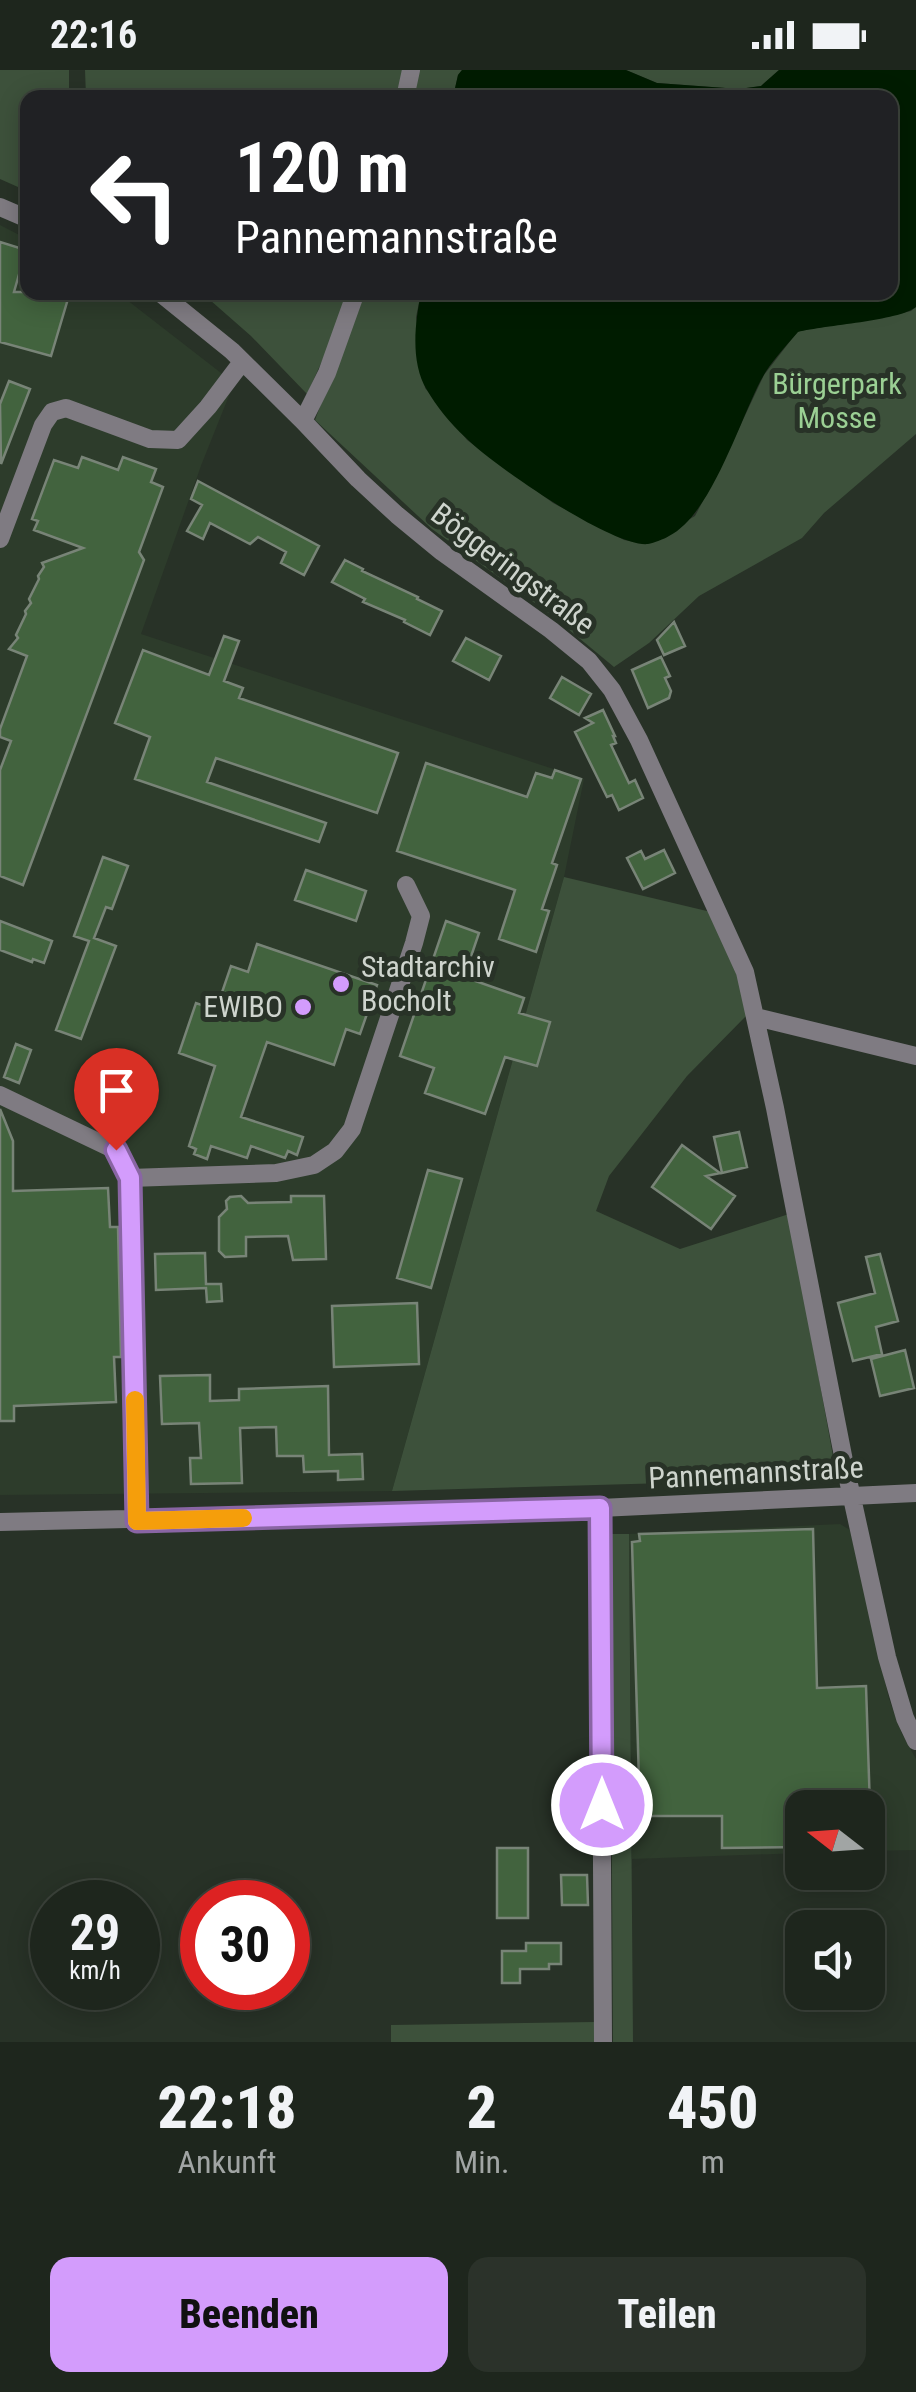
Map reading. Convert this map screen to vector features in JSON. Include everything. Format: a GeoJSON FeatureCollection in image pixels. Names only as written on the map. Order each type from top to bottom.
{"type":"FeatureCollection","features":[{"type":"Feature","properties":{"kind":"street","name":"Böggeringstraße"},"geometry":{"type":"LineString","coordinates":[[168,300],[242,362],[397,515],[588,661],[612,690],[638,740],[745,972],[887,1658],[916,1741]]}},
{"type":"Feature","properties":{"kind":"street"},"geometry":{"type":"LineString","coordinates":[[303,421],[326,374],[353,300]]}},
{"type":"Feature","properties":{"kind":"street"},"geometry":{"type":"LineString","coordinates":[[0,540],[43,425],[52,412],[66,408],[150,439],[178,440],[242,362]]}},
{"type":"Feature","properties":{"kind":"street"},"geometry":{"type":"LineString","coordinates":[[130,1178],[276,1173],[314,1165],[335,1151],[352,1129],[421,916],[406,885]]}},
{"type":"Feature","properties":{"kind":"street"},"geometry":{"type":"LineString","coordinates":[[756,1017],[916,1056]]}},
{"type":"Feature","properties":{"kind":"street"},"geometry":{"type":"LineString","coordinates":[[0,1094],[116,1150],[130,1178],[137,1521]]}},
{"type":"Feature","properties":{"kind":"street","name":"Pannemannstraße"},"geometry":{"type":"LineString","coordinates":[[0,1522],[600,1508],[916,1493]]}},
{"type":"Feature","properties":{"kind":"street"},"geometry":{"type":"LineString","coordinates":[[600,1508],[603,2042]]}},
{"type":"Feature","properties":{"kind":"shaded area"},"geometry":{"type":"Polygon","coordinates":[[[462,70],[626,70],[657,83],[739,89],[761,86],[779,70],[916,70],[916,307],[878,319],[798,332],[761,380],[711,488],[684,525],[648,544],[608,533],[525,484],[454,426],[435,402],[418,367],[416,329],[420,300],[898,300],[898,90],[455,90],[462,70]]]}},
{"type":"Feature","properties":{"kind":"shaded area"},"geometry":{"type":"Polygon","coordinates":[[[0,225],[20,235],[20,300],[127,300],[234,383],[141,634],[584,779],[564,877],[392,1491],[0,1495],[0,225]]]}},
{"type":"Feature","properties":{"kind":"shaded area"},"geometry":{"type":"Polygon","coordinates":[[[840,1524],[850,1530],[889,1699],[916,1759],[916,1850],[885,1851],[885,1790],[785,1790],[785,1854],[632,1859],[629,1534],[840,1524]]]}},
{"type":"Feature","properties":{"kind":"green space"},"geometry":{"type":"Polygon","coordinates":[[[0,70],[69,70],[69,90],[20,90],[20,188],[0,179],[0,70]]]}},
{"type":"Feature","properties":{"kind":"green space"},"geometry":{"type":"Polygon","coordinates":[[[85,70],[404,70],[400,90],[86,90],[85,70]]]}},
{"type":"Feature","properties":{"kind":"green space"},"geometry":{"type":"Polygon","coordinates":[[[417,70],[462,70],[455,90],[413,90],[417,70]]]}},
{"type":"Feature","properties":{"kind":"green space"},"geometry":{"type":"Polygon","coordinates":[[[626,70],[779,70],[761,86],[739,89],[657,83],[626,70]]]}},
{"type":"Feature","properties":{"kind":"green space"},"geometry":{"type":"Polygon","coordinates":[[[210,300],[346,300],[307,394],[210,300]]]}},
{"type":"Feature","properties":{"kind":"green space","name":"Bürgerpark Mosse"},"geometry":{"type":"Polygon","coordinates":[[[360,300],[420,300],[416,317],[425,388],[467,440],[553,503],[624,540],[646,544],[695,516],[764,375],[798,331],[895,315],[916,307],[916,434],[824,513],[802,538],[699,596],[649,643],[614,667],[550,614],[432,529],[315,420],[360,300]]]}},
{"type":"Feature","properties":{"kind":"green space"},"geometry":{"type":"Polygon","coordinates":[[[564,877],[711,912],[744,991],[746,1016],[687,1076],[609,1176],[596,1211],[680,1249],[789,1214],[837,1478],[392,1491],[564,877]]]}},
{"type":"Feature","properties":{"kind":"green space"},"geometry":{"type":"Polygon","coordinates":[[[610,1534],[629,1534],[633,2042],[613,2042],[610,1534]]]}},
{"type":"Feature","properties":{"kind":"green space"},"geometry":{"type":"Polygon","coordinates":[[[594,2022],[594,2042],[391,2042],[391,2025],[594,2022]]]}},
{"type":"Feature","properties":{"kind":"building"},"geometry":{"type":"Polygon","coordinates":[[[0,242],[20,248],[20,271],[14,292],[20,292],[20,300],[68,300],[51,356],[0,342],[0,242]]]}},
{"type":"Feature","properties":{"kind":"building"},"geometry":{"type":"Polygon","coordinates":[[[9,381],[30,389],[1,464],[0,404],[9,381]]]}},
{"type":"Feature","properties":{"kind":"building"},"geometry":{"type":"Polygon","coordinates":[[[82,457],[118,470],[123,457],[156,469],[151,482],[163,487],[139,552],[144,560],[23,885],[0,876],[0,770],[11,741],[0,737],[0,729],[27,656],[9,649],[18,638],[31,603],[29,599],[44,567],[42,563],[83,548],[34,530],[38,521],[32,519],[54,460],[78,468],[82,457]]]}},
{"type":"Feature","properties":{"kind":"building"},"geometry":{"type":"Polygon","coordinates":[[[198,481],[319,546],[304,575],[281,563],[286,552],[258,537],[250,544],[210,523],[203,539],[187,531],[202,505],[191,499],[198,481]]]}},
{"type":"Feature","properties":{"kind":"building"},"geometry":{"type":"Polygon","coordinates":[[[345,560],[442,611],[430,635],[332,582],[345,560]]]}},
{"type":"Feature","properties":{"kind":"building"},"geometry":{"type":"Polygon","coordinates":[[[674,622],[685,646],[664,655],[657,640],[674,622]]]}},
{"type":"Feature","properties":{"kind":"building"},"geometry":{"type":"Polygon","coordinates":[[[224,636],[239,641],[224,681],[243,688],[239,698],[398,753],[377,813],[216,758],[207,782],[326,823],[319,842],[135,779],[150,737],[115,723],[143,650],[209,675],[224,636]]]}},
{"type":"Feature","properties":{"kind":"building"},"geometry":{"type":"Polygon","coordinates":[[[466,638],[501,656],[489,680],[453,661],[466,638]]]}},
{"type":"Feature","properties":{"kind":"building"},"geometry":{"type":"Polygon","coordinates":[[[661,657],[670,676],[665,678],[671,691],[669,698],[648,708],[632,670],[661,657]]]}},
{"type":"Feature","properties":{"kind":"building"},"geometry":{"type":"Polygon","coordinates":[[[562,677],[591,694],[579,715],[550,698],[562,677]]]}},
{"type":"Feature","properties":{"kind":"building"},"geometry":{"type":"Polygon","coordinates":[[[603,710],[615,736],[616,743],[611,745],[629,783],[635,780],[643,798],[619,810],[612,795],[607,797],[575,732],[593,723],[585,718],[603,710]]]}},
{"type":"Feature","properties":{"kind":"building"},"geometry":{"type":"Polygon","coordinates":[[[426,763],[527,797],[536,773],[552,778],[555,770],[581,779],[552,863],[557,865],[542,909],[549,911],[536,952],[499,939],[515,890],[397,851],[426,763]]]}},
{"type":"Feature","properties":{"kind":"building"},"geometry":{"type":"Polygon","coordinates":[[[664,850],[675,873],[643,889],[627,858],[641,851],[645,859],[664,850]]]}},
{"type":"Feature","properties":{"kind":"building"},"geometry":{"type":"Polygon","coordinates":[[[103,857],[128,866],[112,909],[106,907],[94,938],[116,946],[81,1039],[56,1030],[89,941],[74,936],[103,857]]]}},
{"type":"Feature","properties":{"kind":"building"},"geometry":{"type":"Polygon","coordinates":[[[306,870],[366,891],[356,921],[295,900],[306,870]]]}},
{"type":"Feature","properties":{"kind":"building"},"geometry":{"type":"Polygon","coordinates":[[[0,921],[52,941],[44,963],[0,950],[0,921]]]}},
{"type":"Feature","properties":{"kind":"building"},"geometry":{"type":"Polygon","coordinates":[[[446,921],[479,933],[464,977],[524,998],[519,1013],[550,1022],[537,1066],[505,1057],[485,1114],[425,1093],[434,1068],[400,1056],[446,921]]]}},
{"type":"Feature","properties":{"kind":"building"},"geometry":{"type":"Polygon","coordinates":[[[257,944],[377,985],[360,1034],[346,1029],[334,1065],[267,1042],[241,1117],[303,1137],[297,1155],[288,1151],[285,1158],[251,1146],[247,1158],[211,1146],[207,1159],[194,1154],[196,1149],[189,1146],[215,1066],[179,1053],[196,1003],[216,1010],[231,966],[248,972],[257,944]]]}},
{"type":"Feature","properties":{"kind":"building"},"geometry":{"type":"Polygon","coordinates":[[[16,1044],[31,1050],[19,1083],[4,1077],[16,1044]]]}},
{"type":"Feature","properties":{"kind":"building"},"geometry":{"type":"Polygon","coordinates":[[[0,1109],[13,1141],[13,1191],[108,1188],[110,1227],[118,1227],[121,1357],[114,1357],[116,1402],[14,1406],[14,1421],[0,1421],[0,1109]]]}},
{"type":"Feature","properties":{"kind":"building"},"geometry":{"type":"Polygon","coordinates":[[[739,1132],[747,1167],[722,1173],[714,1137],[739,1132]]]}},
{"type":"Feature","properties":{"kind":"building"},"geometry":{"type":"Polygon","coordinates":[[[682,1145],[720,1173],[706,1176],[735,1196],[711,1229],[652,1187],[682,1145]]]}},
{"type":"Feature","properties":{"kind":"building"},"geometry":{"type":"Polygon","coordinates":[[[428,1170],[462,1179],[431,1288],[397,1278],[428,1170]]]}},
{"type":"Feature","properties":{"kind":"building"},"geometry":{"type":"Polygon","coordinates":[[[241,1196],[248,1203],[291,1202],[291,1196],[324,1196],[326,1259],[293,1260],[288,1236],[246,1237],[246,1256],[225,1257],[219,1251],[219,1217],[227,1209],[230,1197],[241,1196]]]}},
{"type":"Feature","properties":{"kind":"building"},"geometry":{"type":"Polygon","coordinates":[[[205,1253],[206,1284],[221,1284],[222,1301],[207,1302],[206,1288],[156,1290],[155,1254],[205,1253]]]}},
{"type":"Feature","properties":{"kind":"building"},"geometry":{"type":"Polygon","coordinates":[[[880,1254],[898,1321],[876,1327],[882,1354],[853,1361],[838,1303],[875,1293],[866,1257],[880,1254]]]}},
{"type":"Feature","properties":{"kind":"building"},"geometry":{"type":"Polygon","coordinates":[[[417,1303],[419,1364],[334,1367],[332,1306],[417,1303]]]}},
{"type":"Feature","properties":{"kind":"building"},"geometry":{"type":"Polygon","coordinates":[[[905,1350],[914,1388],[880,1396],[871,1359],[905,1350]]]}},
{"type":"Feature","properties":{"kind":"building"},"geometry":{"type":"Polygon","coordinates":[[[210,1375],[210,1401],[239,1400],[239,1389],[328,1386],[329,1455],[362,1454],[363,1479],[338,1480],[338,1471],[304,1472],[303,1456],[277,1456],[276,1427],[240,1428],[242,1483],[191,1484],[190,1458],[201,1458],[199,1423],[162,1424],[160,1376],[210,1375]]]}},
{"type":"Feature","properties":{"kind":"building"},"geometry":{"type":"Polygon","coordinates":[[[813,1529],[817,1688],[866,1686],[869,1790],[785,1790],[785,1847],[722,1848],[722,1816],[640,1816],[632,1542],[640,1541],[639,1534],[813,1529]]]}},
{"type":"Feature","properties":{"kind":"building"},"geometry":{"type":"Polygon","coordinates":[[[497,1848],[528,1848],[528,1918],[497,1918],[497,1848]]]}},
{"type":"Feature","properties":{"kind":"building"},"geometry":{"type":"Polygon","coordinates":[[[561,1875],[587,1875],[588,1905],[562,1905],[561,1875]]]}},
{"type":"Feature","properties":{"kind":"building"},"geometry":{"type":"Polygon","coordinates":[[[526,1943],[561,1943],[561,1964],[549,1964],[549,1969],[520,1969],[520,1983],[502,1983],[502,1951],[526,1951],[526,1943]]]}},
{"type":"Feature","properties":{"kind":"slow traffic"},"geometry":{"type":"LineString","coordinates":[[135,1400],[137,1521],[243,1518]]}},
{"type":"Feature","properties":{"kind":"place","name":"Stadtarchiv Bocholt"},"geometry":{"type":"Point","coordinates":[341,984]}},
{"type":"Feature","properties":{"kind":"place","name":"EWIBO"},"geometry":{"type":"Point","coordinates":[303,1007]}},
{"type":"Feature","properties":{"kind":"route"},"geometry":{"type":"LineString","coordinates":[[116,1150],[130,1178],[137,1521],[600,1508],[602,1805]]}}]}
